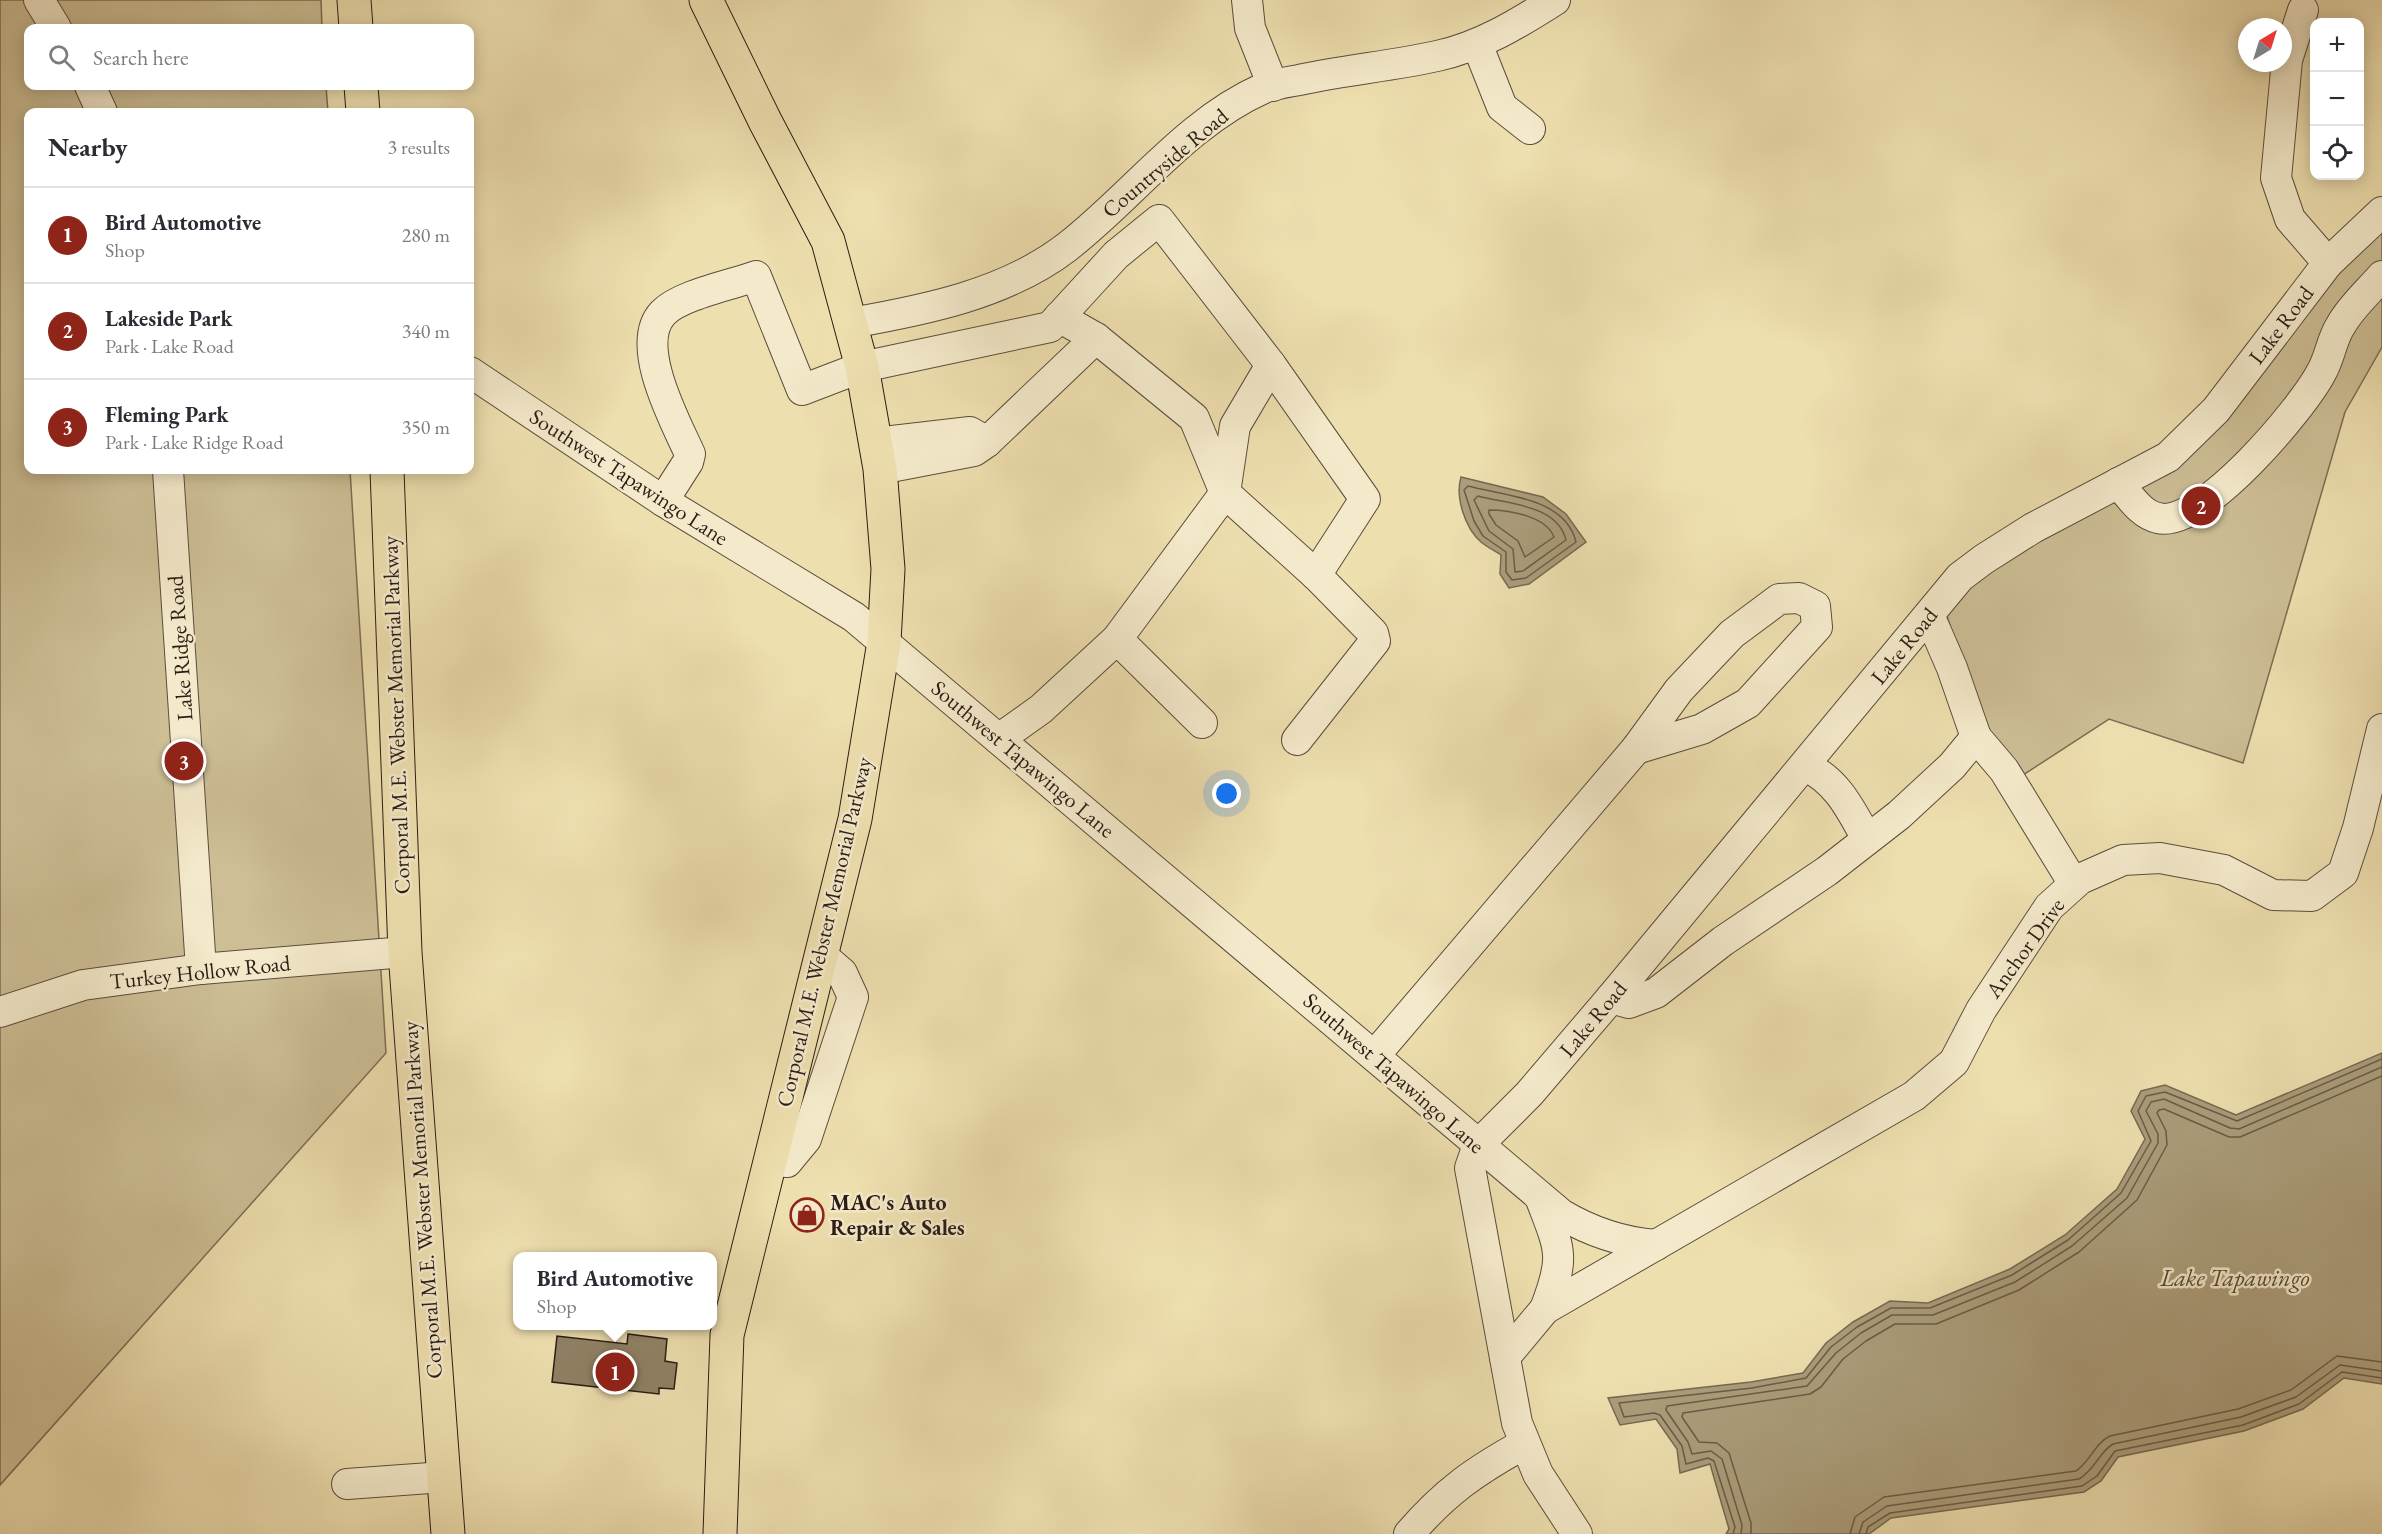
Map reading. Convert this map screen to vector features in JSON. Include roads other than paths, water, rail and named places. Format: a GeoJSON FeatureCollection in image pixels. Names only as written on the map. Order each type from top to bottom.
{"type":"FeatureCollection","features":[{"type":"Feature","properties":{"kind":"main road"},"geometry":{"type":"LineString","coordinates":[[354,0],[356,24]]}},
{"type":"Feature","properties":{"kind":"main road","name":"Corporal M.E. Webster Memorial Parkway"},"geometry":{"type":"LineString","coordinates":[[706,0],[765,121],[828,241],[862,367],[878,456],[888,569],[884,642],[855,819],[727,1335],[720,1534]]}},
{"type":"Feature","properties":{"kind":"main road"},"geometry":{"type":"LineString","coordinates":[[361,90],[363,108]]}},
{"type":"Feature","properties":{"kind":"main road","name":"Corporal M.E. Webster Memorial Parkway"},"geometry":{"type":"LineString","coordinates":[[387,474],[405,952],[448,1534]]}},
{"type":"Feature","properties":{"kind":"street"},"geometry":{"type":"LineString","coordinates":[[39,0],[54,24]]}},
{"type":"Feature","properties":{"kind":"street"},"geometry":{"type":"LineString","coordinates":[[1247,0],[1250,28],[1273,86]]}},
{"type":"Feature","properties":{"kind":"street","name":"Countryside Road"},"geometry":{"type":"LineString","coordinates":[[851,323],[921,311],[998,286],[1035,267],[1066,247],[1187,138],[1218,115],[1265,88],[1439,56],[1477,44],[1556,0]]}},
{"type":"Feature","properties":{"kind":"street"},"geometry":{"type":"LineString","coordinates":[[2303,10],[2287,60],[2276,178],[2290,219],[2328,263]]}},
{"type":"Feature","properties":{"kind":"street"},"geometry":{"type":"LineString","coordinates":[[1477,44],[1502,107],[1530,129]]}},
{"type":"Feature","properties":{"kind":"street"},"geometry":{"type":"LineString","coordinates":[[92,90],[100,108]]}},
{"type":"Feature","properties":{"kind":"street","name":"Lake Road"},"geometry":{"type":"LineString","coordinates":[[1478,1145],[1529,1094],[1611,998],[1960,578],[1984,559],[2033,528],[2168,458],[2216,410],[2328,263],[2382,212]]}},
{"type":"Feature","properties":{"kind":"street"},"geometry":{"type":"LineString","coordinates":[[663,501],[688,462],[690,454],[670,410],[651,349],[652,329],[663,313],[679,302],[756,276],[802,390],[862,367],[1050,327],[1116,255],[1159,220],[1271,364],[1365,500],[1316,575]]}},
{"type":"Feature","properties":{"kind":"street"},"geometry":{"type":"LineString","coordinates":[[2118,483],[2144,513],[2160,519],[2183,515],[2211,497],[2260,452],[2300,407],[2322,372],[2339,326],[2382,276]]}},
{"type":"Feature","properties":{"kind":"street"},"geometry":{"type":"LineString","coordinates":[[1059,317],[1096,338],[1194,418],[1225,493],[1316,575],[1373,633],[1375,641],[1297,740]]}},
{"type":"Feature","properties":{"kind":"street"},"geometry":{"type":"LineString","coordinates":[[878,456],[974,451],[987,442],[1096,338]]}},
{"type":"Feature","properties":{"kind":"street"},"geometry":{"type":"LineString","coordinates":[[999,739],[1041,708],[1117,639],[1225,493],[1235,426],[1271,364]]}},
{"type":"Feature","properties":{"kind":"street","name":"Southwest Tapawingo Lane"},"geometry":{"type":"LineString","coordinates":[[474,375],[663,501],[854,617],[1375,1055],[1540,1197]]}},
{"type":"Feature","properties":{"kind":"street","name":"Lake Ridge Road"},"geometry":{"type":"LineString","coordinates":[[168,474],[201,969]]}},
{"type":"Feature","properties":{"kind":"street"},"geometry":{"type":"LineString","coordinates":[[1375,1055],[1636,749],[1679,690],[1732,634],[1779,599],[1799,598],[1815,606],[1817,627],[1748,703],[1702,729],[1636,749]]}},
{"type":"Feature","properties":{"kind":"street"},"geometry":{"type":"LineString","coordinates":[[1929,615],[1952,668],[1976,737],[2004,770],[2074,884]]}},
{"type":"Feature","properties":{"kind":"street"},"geometry":{"type":"LineString","coordinates":[[1117,639],[1202,723]]}},
{"type":"Feature","properties":{"kind":"street","name":"Anchor Drive"},"geometry":{"type":"LineString","coordinates":[[1545,1309],[1914,1096],[1954,1062],[1981,1011],[2049,907],[2074,884],[2123,860],[2160,858],[2224,870],[2273,896],[2312,896],[2343,873],[2358,828],[2382,729]]}},
{"type":"Feature","properties":{"kind":"street"},"geometry":{"type":"LineString","coordinates":[[1611,998],[1629,1003],[1656,993],[1723,941],[1827,871],[1899,815],[1952,766],[1976,737]]}},
{"type":"Feature","properties":{"kind":"street"},"geometry":{"type":"LineString","coordinates":[[1805,766],[1821,774],[1838,791],[1867,839]]}},
{"type":"Feature","properties":{"kind":"street","name":"Turkey Hollow Road"},"geometry":{"type":"LineString","coordinates":[[0,1012],[83,984],[201,969],[405,952]]}},
{"type":"Feature","properties":{"kind":"street"},"geometry":{"type":"LineString","coordinates":[[1478,1145],[1470,1168],[1516,1423],[1538,1474],[1577,1534]]}},
{"type":"Feature","properties":{"kind":"street"},"geometry":{"type":"LineString","coordinates":[[1540,1197],[1588,1230],[1631,1243],[1656,1245]]}},
{"type":"Feature","properties":{"kind":"street","name":"Anchor Drive"},"geometry":{"type":"LineString","coordinates":[[1505,1356],[1545,1309],[1558,1275],[1560,1251],[1540,1197]]}},
{"type":"Feature","properties":{"kind":"street"},"geometry":{"type":"LineString","coordinates":[[1409,1534],[1435,1503],[1477,1469],[1524,1444]]}},
{"type":"Feature","properties":{"kind":"street"},"geometry":{"type":"LineString","coordinates":[[347,1484],[444,1478]]}},
{"type":"Feature","properties":{"kind":"water"},"geometry":{"type":"Polygon","coordinates":[[[1461,477],[1543,497],[1566,514],[1586,542],[1529,584],[1509,588],[1500,574],[1501,555],[1481,542],[1466,521],[1460,503],[1461,477]]]}},
{"type":"Feature","properties":{"kind":"water","name":"Lake Tapawingo"},"geometry":{"type":"Polygon","coordinates":[[[2382,1053],[2382,1384],[2344,1378],[2303,1409],[2244,1431],[2118,1457],[2101,1481],[2084,1492],[1891,1518],[1869,1534],[1726,1534],[1729,1529],[1710,1464],[1680,1473],[1677,1449],[1656,1419],[1620,1425],[1608,1398],[1751,1382],[1803,1373],[1826,1343],[1853,1322],[1890,1301],[1928,1303],[2010,1269],[2065,1235],[2117,1189],[2145,1139],[2131,1111],[2141,1091],[2165,1085],[2236,1115],[2382,1053]]]}},
{"type":"Feature","properties":{"kind":"place","name":"Lakeside Park"},"geometry":{"type":"Point","coordinates":[2201,506]}},
{"type":"Feature","properties":{"kind":"place","name":"Fleming Park"},"geometry":{"type":"Point","coordinates":[184,761]}},
{"type":"Feature","properties":{"kind":"place","name":"MAC's Auto Repair & Sales"},"geometry":{"type":"Point","coordinates":[807,1215]}},
{"type":"Feature","properties":{"kind":"place","name":"Bird Automotive"},"geometry":{"type":"Point","coordinates":[615,1372]}}]}
